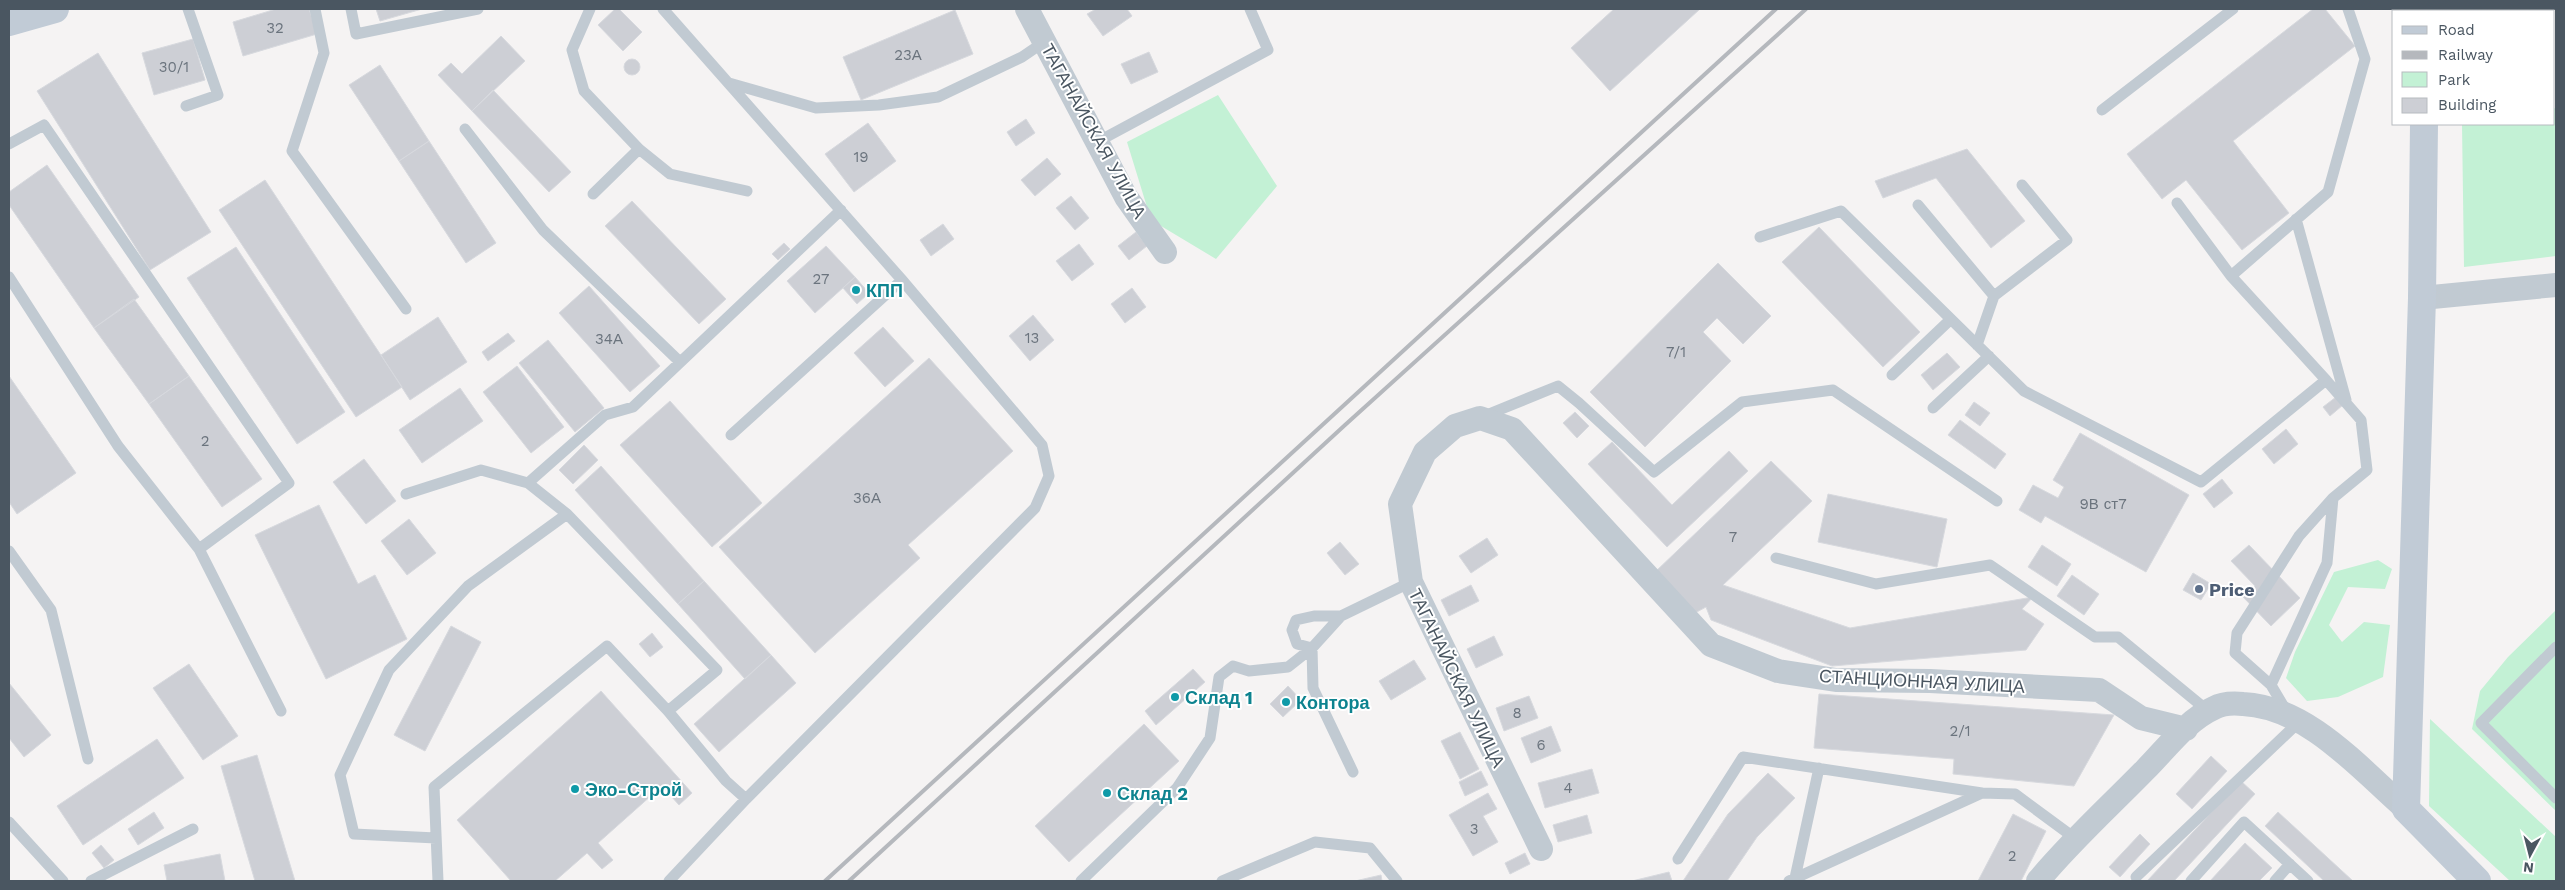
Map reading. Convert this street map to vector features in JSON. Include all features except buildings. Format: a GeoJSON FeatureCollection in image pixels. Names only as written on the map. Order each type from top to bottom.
{"type":"FeatureCollection","features":[{"type":"Feature","properties":{"kind":"street"},"geometry":{"type":"LineString","coordinates":[[9,22],[55,9]]}},
{"type":"Feature","properties":{"kind":"street","name":"ТАГАНАЙСКАЯ УЛИЦА"},"geometry":{"type":"LineString","coordinates":[[1027,9],[1126,198],[1165,252]]}},
{"type":"Feature","properties":{"kind":"street"},"geometry":{"type":"LineString","coordinates":[[2406,809],[2422,298],[2424,125]]}},
{"type":"Feature","properties":{"kind":"street"},"geometry":{"type":"LineString","coordinates":[[2422,298],[2556,285]]}},
{"type":"Feature","properties":{"kind":"street","name":"ТАГАНАЙСКАЯ УЛИЦА"},"geometry":{"type":"LineString","coordinates":[[1480,418],[1455,426],[1425,452],[1400,504],[1411,582],[1541,849]]}},
{"type":"Feature","properties":{"kind":"street","name":"СТАНЦИОННАЯ УЛИЦА"},"geometry":{"type":"LineString","coordinates":[[1480,418],[1512,429],[1711,645],[1778,671],[1836,680],[1930,681],[2099,690],[2141,718],[2186,729]]}},
{"type":"Feature","properties":{"kind":"street"},"geometry":{"type":"LineString","coordinates":[[2038,881],[2076,839],[2186,729],[2208,710],[2226,704],[2238,704],[2264,707],[2294,718],[2324,738],[2406,809],[2477,881]]}},
{"type":"Feature","properties":{"kind":"lane"},"geometry":{"type":"LineString","coordinates":[[186,106],[218,95],[188,9]]}},
{"type":"Feature","properties":{"kind":"lane"},"geometry":{"type":"LineString","coordinates":[[315,9],[324,53],[292,151],[406,309]]}},
{"type":"Feature","properties":{"kind":"lane"},"geometry":{"type":"LineString","coordinates":[[351,9],[356,34],[478,9]]}},
{"type":"Feature","properties":{"kind":"lane"},"geometry":{"type":"LineString","coordinates":[[590,9],[572,50],[584,91],[639,149],[670,174],[747,191]]}},
{"type":"Feature","properties":{"kind":"lane"},"geometry":{"type":"LineString","coordinates":[[663,9],[902,280],[1042,445],[1049,476],[1035,508],[746,799],[669,881]]}},
{"type":"Feature","properties":{"kind":"lane"},"geometry":{"type":"LineString","coordinates":[[1097,142],[1268,50],[1250,9]]}},
{"type":"Feature","properties":{"kind":"lane"},"geometry":{"type":"LineString","coordinates":[[2102,110],[2233,9]]}},
{"type":"Feature","properties":{"kind":"lane"},"geometry":{"type":"LineString","coordinates":[[2231,276],[2328,192],[2365,59],[2348,9]]}},
{"type":"Feature","properties":{"kind":"lane"},"geometry":{"type":"LineString","coordinates":[[729,83],[816,108],[889,104],[938,97],[1022,57],[1044,42]]}},
{"type":"Feature","properties":{"kind":"lane"},"geometry":{"type":"LineString","coordinates":[[9,144],[44,125],[289,483],[198,549]]}},
{"type":"Feature","properties":{"kind":"lane"},"geometry":{"type":"LineString","coordinates":[[466,128],[543,230],[680,362]]}},
{"type":"Feature","properties":{"kind":"lane"},"geometry":{"type":"LineString","coordinates":[[593,194],[639,149]]}},
{"type":"Feature","properties":{"kind":"lane"},"geometry":{"type":"LineString","coordinates":[[1977,344],[1994,296],[2066,240],[2022,185]]}},
{"type":"Feature","properties":{"kind":"lane"},"geometry":{"type":"LineString","coordinates":[[2136,877],[2294,718],[2271,685],[2235,653],[2238,633],[2299,536],[2333,498],[2367,470],[2361,420],[2231,276],[2177,203]]}},
{"type":"Feature","properties":{"kind":"lane"},"geometry":{"type":"LineString","coordinates":[[1918,205],[1994,296]]}},
{"type":"Feature","properties":{"kind":"lane"},"geometry":{"type":"LineString","coordinates":[[528,483],[605,415],[634,407],[841,210]]}},
{"type":"Feature","properties":{"kind":"lane"},"geometry":{"type":"LineString","coordinates":[[1760,237],[1841,211],[2024,390],[2201,482],[2326,380]]}},
{"type":"Feature","properties":{"kind":"lane"},"geometry":{"type":"LineString","coordinates":[[2296,219],[2347,404]]}},
{"type":"Feature","properties":{"kind":"lane"},"geometry":{"type":"LineString","coordinates":[[9,277],[118,446],[198,549],[281,711]]}},
{"type":"Feature","properties":{"kind":"lane"},"geometry":{"type":"LineString","coordinates":[[731,435],[902,280]]}},
{"type":"Feature","properties":{"kind":"lane"},"geometry":{"type":"LineString","coordinates":[[1892,375],[1951,319]]}},
{"type":"Feature","properties":{"kind":"lane"},"geometry":{"type":"LineString","coordinates":[[1933,408],[1989,356]]}},
{"type":"Feature","properties":{"kind":"lane"},"geometry":{"type":"LineString","coordinates":[[1480,418],[1558,386],[1579,402],[1654,472],[1742,402],[1833,390],[1997,501]]}},
{"type":"Feature","properties":{"kind":"lane"},"geometry":{"type":"LineString","coordinates":[[406,494],[481,470],[528,483],[567,514],[717,670],[668,711]]}},
{"type":"Feature","properties":{"kind":"lane"},"geometry":{"type":"LineString","coordinates":[[2271,685],[2327,563],[2333,498]]}},
{"type":"Feature","properties":{"kind":"lane"},"geometry":{"type":"LineString","coordinates":[[436,838],[354,834],[340,775],[389,670],[468,586],[567,514]]}},
{"type":"Feature","properties":{"kind":"lane"},"geometry":{"type":"LineString","coordinates":[[9,551],[51,610],[88,759]]}},
{"type":"Feature","properties":{"kind":"lane"},"geometry":{"type":"LineString","coordinates":[[1776,558],[1876,584],[1990,565],[2095,637],[2118,637],[2208,710]]}},
{"type":"Feature","properties":{"kind":"lane"},"geometry":{"type":"LineString","coordinates":[[1081,881],[1177,788],[1210,738],[1219,676],[1233,666],[1249,671],[1288,667],[1312,648],[1341,616],[1411,582]]}},
{"type":"Feature","properties":{"kind":"lane"},"geometry":{"type":"LineString","coordinates":[[1312,648],[1297,644],[1292,630],[1296,620],[1314,616],[1341,616]]}},
{"type":"Feature","properties":{"kind":"lane"},"geometry":{"type":"LineString","coordinates":[[438,881],[434,787],[607,646],[668,711],[726,781],[746,799]]}},
{"type":"Feature","properties":{"kind":"lane"},"geometry":{"type":"LineString","coordinates":[[2556,647],[2481,723],[2556,798]]}},
{"type":"Feature","properties":{"kind":"lane"},"geometry":{"type":"LineString","coordinates":[[1312,648],[1313,688],[1353,772]]}},
{"type":"Feature","properties":{"kind":"lane"},"geometry":{"type":"LineString","coordinates":[[1678,859],[1743,757],[1982,793],[2015,794],[2076,839]]}},
{"type":"Feature","properties":{"kind":"lane"},"geometry":{"type":"LineString","coordinates":[[1792,880],[1819,768]]}},
{"type":"Feature","properties":{"kind":"lane"},"geometry":{"type":"LineString","coordinates":[[1792,880],[1982,793]]}},
{"type":"Feature","properties":{"kind":"lane"},"geometry":{"type":"LineString","coordinates":[[9,822],[62,881]]}},
{"type":"Feature","properties":{"kind":"lane"},"geometry":{"type":"LineString","coordinates":[[2191,881],[2244,822],[2308,881]]}},
{"type":"Feature","properties":{"kind":"lane"},"geometry":{"type":"LineString","coordinates":[[91,881],[192,829]]}},
{"type":"Feature","properties":{"kind":"lane"},"geometry":{"type":"LineString","coordinates":[[1222,881],[1316,842],[1370,848],[1397,881]]}},
{"type":"Feature","properties":{"kind":"lane"},"geometry":{"type":"LineString","coordinates":[[2275,881],[2290,864]]}},
{"type":"Feature","properties":{"kind":"green space"},"geometry":{"type":"Polygon","coordinates":[[[1218,95],[1277,186],[1216,259],[1151,220],[1127,142],[1218,95]]]}},
{"type":"Feature","properties":{"kind":"green space"},"geometry":{"type":"Polygon","coordinates":[[[2556,109],[2556,256],[2464,267],[2462,125],[2555,125],[2556,109]]]}},
{"type":"Feature","properties":{"kind":"green space"},"geometry":{"type":"Polygon","coordinates":[[[2378,560],[2392,569],[2385,589],[2348,587],[2329,625],[2342,642],[2364,622],[2390,625],[2383,677],[2338,697],[2307,701],[2286,678],[2295,652],[2334,572],[2378,560]]]}},
{"type":"Feature","properties":{"kind":"green space"},"geometry":{"type":"Polygon","coordinates":[[[2556,610],[2556,811],[2472,729],[2480,691],[2508,657],[2556,610]]]}},
{"type":"Feature","properties":{"kind":"green space"},"geometry":{"type":"Polygon","coordinates":[[[2430,719],[2556,837],[2556,881],[2510,881],[2429,806],[2430,719]]]}},
{"type":"Feature","properties":{"kind":"railway"},"geometry":{"type":"LineString","coordinates":[[825,881],[1776,9]]}},
{"type":"Feature","properties":{"kind":"railway"},"geometry":{"type":"LineString","coordinates":[[849,881],[1345,425],[1806,9]]}},
{"type":"Feature","properties":{"kind":"place","name":"КПП"},"geometry":{"type":"Point","coordinates":[856,290]}},
{"type":"Feature","properties":{"kind":"place","name":"Price"},"geometry":{"type":"Point","coordinates":[2199,589]}},
{"type":"Feature","properties":{"kind":"place","name":"Склад 1"},"geometry":{"type":"Point","coordinates":[1175,697]}},
{"type":"Feature","properties":{"kind":"place","name":"Контора"},"geometry":{"type":"Point","coordinates":[1286,702]}},
{"type":"Feature","properties":{"kind":"place","name":"Эко-Строй"},"geometry":{"type":"Point","coordinates":[575,789]}},
{"type":"Feature","properties":{"kind":"place","name":"Склад 2"},"geometry":{"type":"Point","coordinates":[1107,793]}}]}
